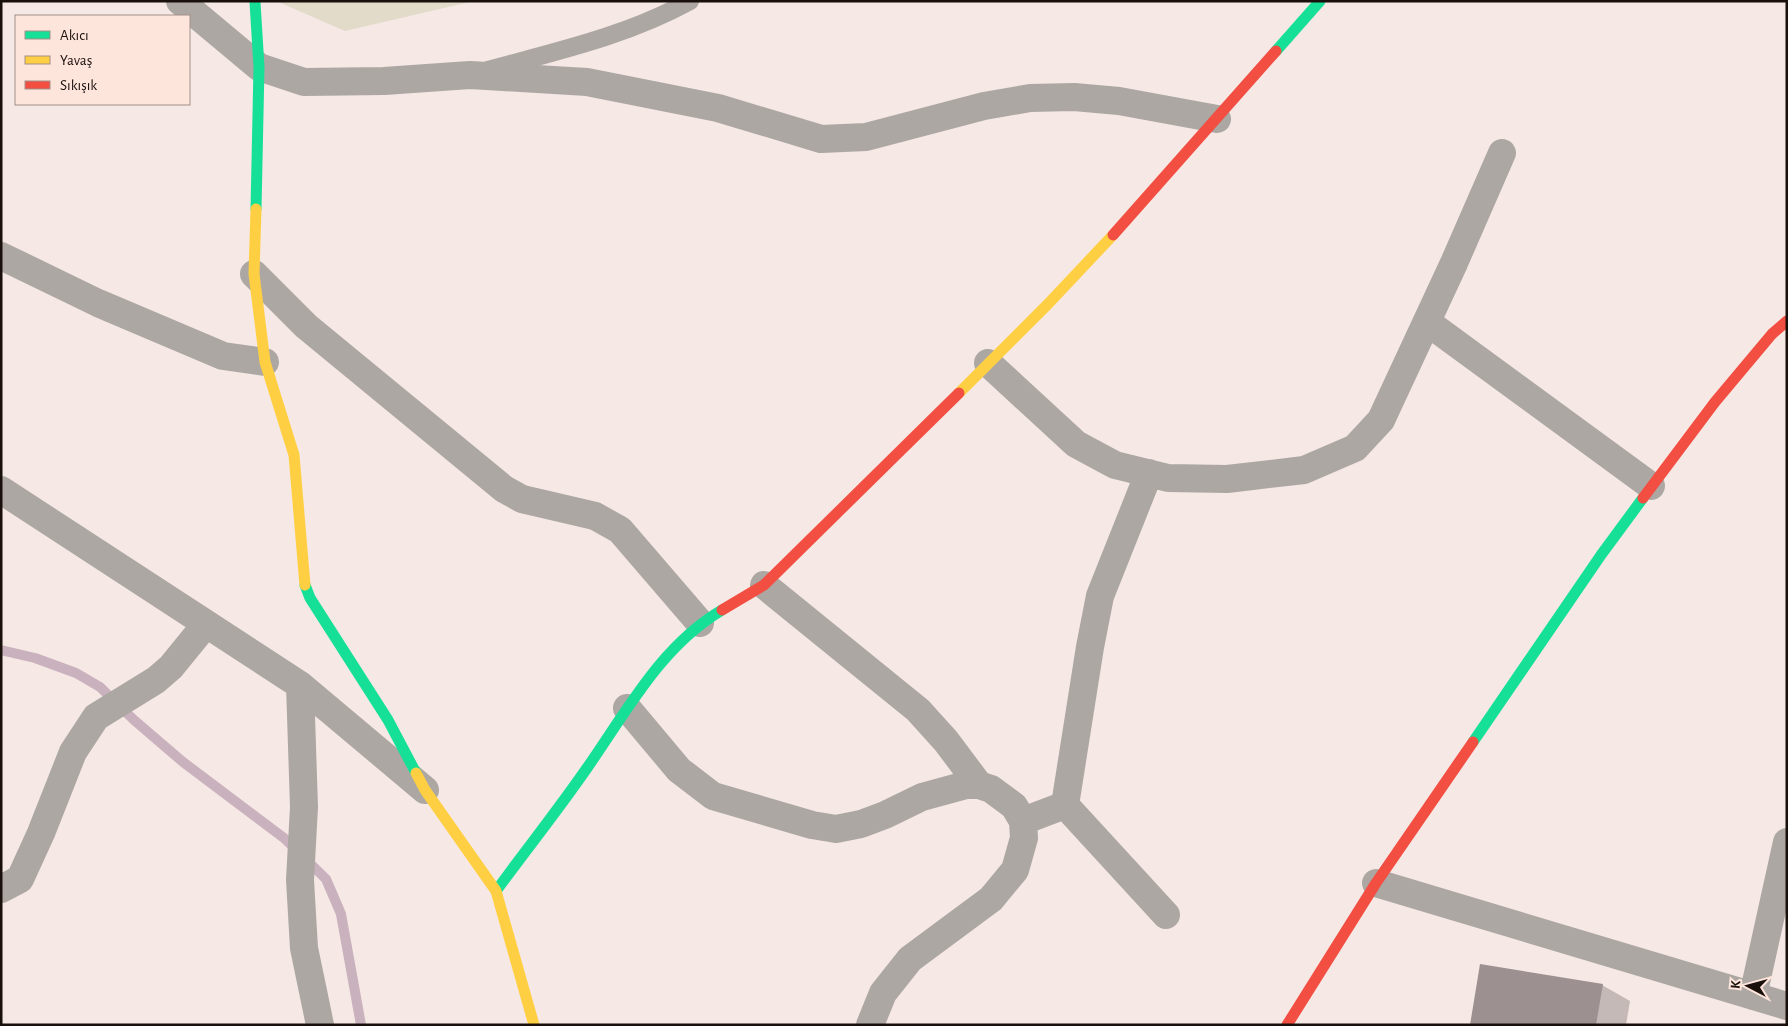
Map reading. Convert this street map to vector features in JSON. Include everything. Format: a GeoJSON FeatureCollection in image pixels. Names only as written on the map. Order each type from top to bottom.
{"type":"FeatureCollection","features":[{"type":"Feature","properties":{"kind":"street"},"geometry":{"type":"LineString","coordinates":[[180,1],[259,66],[304,82],[384,81],[470,74],[587,82],[718,108],[821,139],[866,137],[984,106],[1030,98],[1074,97],[1119,101],[1217,118]]}},
{"type":"Feature","properties":{"kind":"street"},"geometry":{"type":"LineString","coordinates":[[496,891],[586,770],[652,672],[700,623],[764,585],[1048,304],[1132,215],[1320,1]]}},
{"type":"Feature","properties":{"kind":"street"},"geometry":{"type":"LineString","coordinates":[[255,2],[259,66],[254,274],[265,362],[294,455],[305,585],[310,598],[388,720],[425,790],[496,891],[534,1025]]}},
{"type":"Feature","properties":{"kind":"street"},"geometry":{"type":"LineString","coordinates":[[988,363],[1076,444],[1115,465],[1168,478],[1228,479],[1304,470],[1355,448],[1381,420],[1502,153]]}},
{"type":"Feature","properties":{"kind":"street"},"geometry":{"type":"LineString","coordinates":[[1,256],[98,303],[223,356],[265,362]]}},
{"type":"Feature","properties":{"kind":"street"},"geometry":{"type":"LineString","coordinates":[[254,274],[306,326],[504,489],[522,499],[595,516],[620,530],[700,623]]}},
{"type":"Feature","properties":{"kind":"street"},"geometry":{"type":"LineString","coordinates":[[1287,1025],[1376,883],[1650,486],[1715,402],[1772,334],[1787,321]]}},
{"type":"Feature","properties":{"kind":"street"},"geometry":{"type":"LineString","coordinates":[[1427,322],[1650,486]]}},
{"type":"Feature","properties":{"kind":"street"},"geometry":{"type":"LineString","coordinates":[[1065,805],[1100,596],[1148,473]]}},
{"type":"Feature","properties":{"kind":"street"},"geometry":{"type":"LineString","coordinates":[[1,490],[300,685],[425,790]]}},
{"type":"Feature","properties":{"kind":"street"},"geometry":{"type":"LineString","coordinates":[[764,585],[918,710],[946,741],[979,784]]}},
{"type":"Feature","properties":{"kind":"street"},"geometry":{"type":"LineString","coordinates":[[1,889],[20,879],[41,833],[73,752],[96,717],[156,680],[171,667],[206,624]]}},
{"type":"Feature","properties":{"kind":"street"},"geometry":{"type":"LineString","coordinates":[[300,685],[304,807],[300,880],[311,1019]]}},
{"type":"Feature","properties":{"kind":"street"},"geometry":{"type":"LineString","coordinates":[[627,708],[679,770],[713,796],[812,825],[836,829],[861,824],[922,797],[966,785],[979,784],[991,789],[1014,806],[1023,821],[1024,838],[1015,870],[991,899],[910,959],[883,993],[870,1025]]}},
{"type":"Feature","properties":{"kind":"street"},"geometry":{"type":"LineString","coordinates":[[1023,821],[1065,805]]}},
{"type":"Feature","properties":{"kind":"street"},"geometry":{"type":"LineString","coordinates":[[1065,805],[1166,915]]}},
{"type":"Feature","properties":{"kind":"street"},"geometry":{"type":"LineString","coordinates":[[1753,996],[1787,842]]}},
{"type":"Feature","properties":{"kind":"street"},"geometry":{"type":"LineString","coordinates":[[1376,883],[1787,1006]]}},
{"type":"Feature","properties":{"kind":"lane"},"geometry":{"type":"LineString","coordinates":[[470,74],[598,40],[657,19],[690,1]]}},
{"type":"Feature","properties":{"kind":"shaded area"},"geometry":{"type":"Polygon","coordinates":[[[276,1],[474,1],[345,31],[276,1]]]}},
{"type":"Feature","properties":{"kind":"building"},"geometry":{"type":"Polygon","coordinates":[[[1480,964],[1603,984],[1596,1025],[1470,1025],[1480,964]]]}},
{"type":"Feature","properties":{"kind":"waterway"},"geometry":{"type":"LineString","coordinates":[[1,650],[35,658],[76,673],[100,687],[134,720],[183,762],[284,838],[326,879],[341,914],[361,1025]]}},
{"type":"Feature","properties":{"kind":"traffic: fast"},"geometry":{"type":"LineString","coordinates":[[1276,51],[1320,1]]}},
{"type":"Feature","properties":{"kind":"traffic: fast"},"geometry":{"type":"LineString","coordinates":[[255,2],[259,67],[256,209]]}},
{"type":"Feature","properties":{"kind":"traffic: fast"},"geometry":{"type":"LineString","coordinates":[[1473,742],[1601,555],[1643,498]]}},
{"type":"Feature","properties":{"kind":"traffic: fast"},"geometry":{"type":"LineString","coordinates":[[305,585],[310,598],[388,720],[416,773]]}},
{"type":"Feature","properties":{"kind":"traffic: fast"},"geometry":{"type":"LineString","coordinates":[[496,891],[576,784],[631,702],[663,661],[700,625],[722,610]]}},
{"type":"Feature","properties":{"kind":"traffic: slow"},"geometry":{"type":"LineString","coordinates":[[256,209],[254,274],[265,362],[294,455],[305,585]]}},
{"type":"Feature","properties":{"kind":"traffic: slow"},"geometry":{"type":"LineString","coordinates":[[959,393],[1048,304],[1113,235]]}},
{"type":"Feature","properties":{"kind":"traffic: slow"},"geometry":{"type":"LineString","coordinates":[[416,773],[425,790],[496,891],[534,1025]]}},
{"type":"Feature","properties":{"kind":"traffic: jam"},"geometry":{"type":"LineString","coordinates":[[1113,235],[1276,51]]}},
{"type":"Feature","properties":{"kind":"traffic: jam"},"geometry":{"type":"LineString","coordinates":[[1643,498],[1715,402],[1772,334],[1787,321]]}},
{"type":"Feature","properties":{"kind":"traffic: jam"},"geometry":{"type":"LineString","coordinates":[[722,610],[764,585],[959,393]]}},
{"type":"Feature","properties":{"kind":"traffic: jam"},"geometry":{"type":"LineString","coordinates":[[1287,1025],[1376,883],[1473,742]]}}]}
